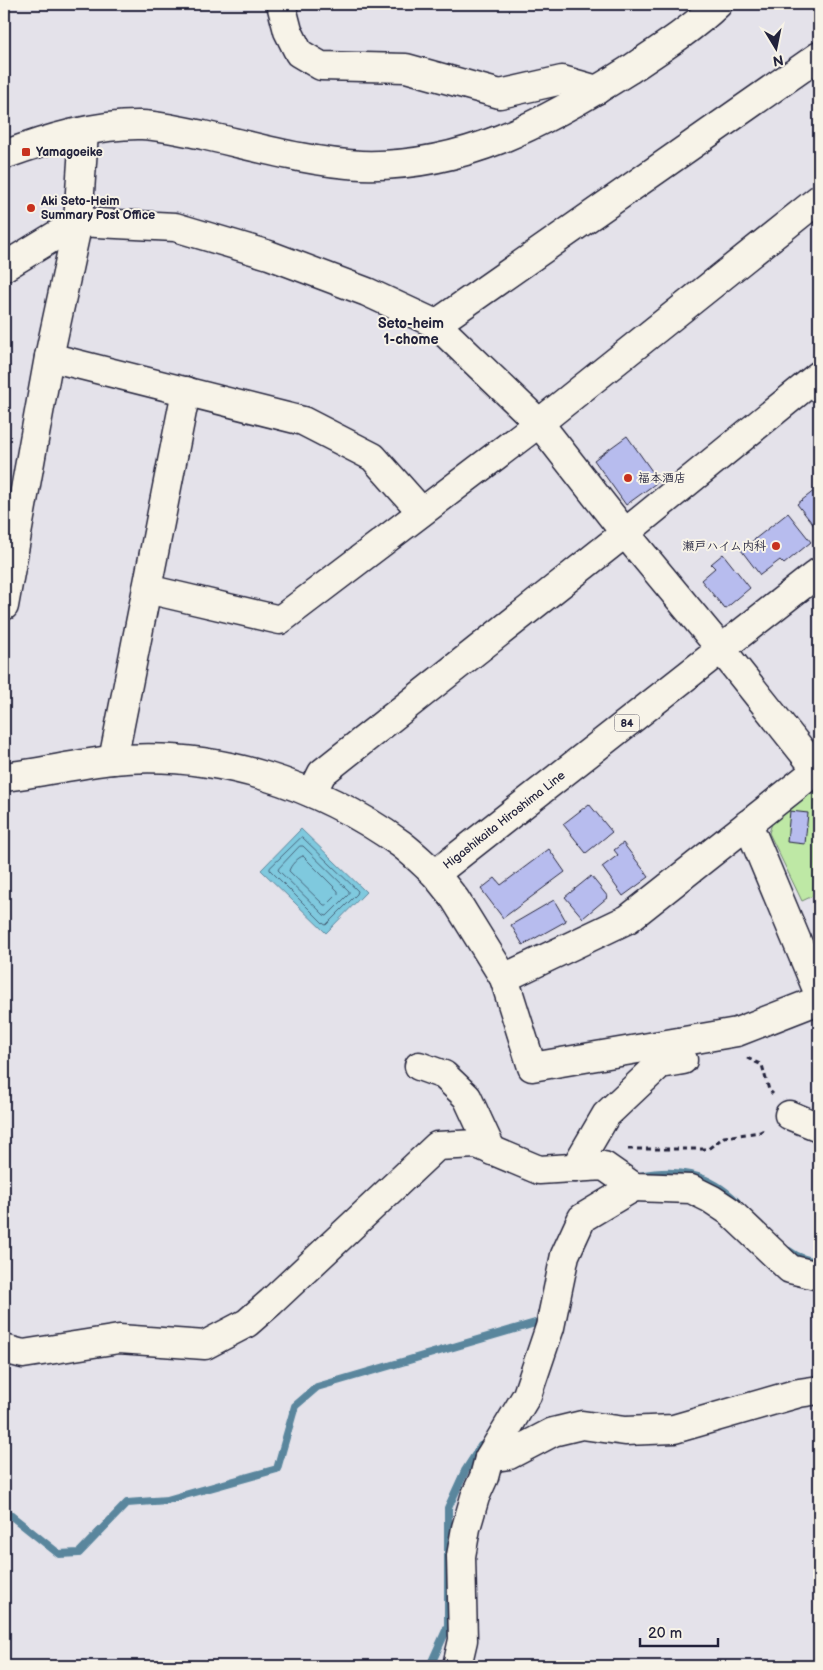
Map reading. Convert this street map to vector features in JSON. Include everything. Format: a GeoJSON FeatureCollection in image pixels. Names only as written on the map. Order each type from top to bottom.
{"type":"FeatureCollection","features":[{"type":"Feature","properties":{"kind":"street"},"geometry":{"type":"LineString","coordinates":[[281,4],[288,30],[299,53],[321,66],[406,68],[500,94],[562,80],[597,90]]}},
{"type":"Feature","properties":{"kind":"street"},"geometry":{"type":"LineString","coordinates":[[4,155],[54,139],[84,132],[113,126],[142,125],[182,131],[316,159],[361,164],[406,163],[450,156],[494,143],[535,124],[597,90],[673,40],[706,16],[718,4]]}},
{"type":"Feature","properties":{"kind":"street"},"geometry":{"type":"LineString","coordinates":[[436,324],[819,56]]}},
{"type":"Feature","properties":{"kind":"street"},"geometry":{"type":"LineString","coordinates":[[4,606],[49,357],[78,222],[84,132]]}},
{"type":"Feature","properties":{"kind":"street"},"geometry":{"type":"LineString","coordinates":[[147,589],[280,620],[539,422],[819,199]]}},
{"type":"Feature","properties":{"kind":"street"},"geometry":{"type":"LineString","coordinates":[[4,267],[78,222],[175,227],[269,255],[367,292],[436,324],[539,422],[625,533],[818,769],[628,919],[504,978]]}},
{"type":"Feature","properties":{"kind":"street"},"geometry":{"type":"LineString","coordinates":[[49,357],[303,421],[373,457],[421,511]]}},
{"type":"Feature","properties":{"kind":"street"},"geometry":{"type":"LineString","coordinates":[[312,793],[322,773],[625,533],[819,375]]}},
{"type":"Feature","properties":{"kind":"street"},"geometry":{"type":"LineString","coordinates":[[113,760],[186,391]]}},
{"type":"Feature","properties":{"kind":"street","name":"Higashikaita Hiroshima Line"},"geometry":{"type":"LineString","coordinates":[[4,777],[113,760],[156,758],[200,762],[243,770],[286,782],[326,799],[365,820],[402,845],[435,874],[819,572]]}},
{"type":"Feature","properties":{"kind":"street"},"geometry":{"type":"LineString","coordinates":[[748,824],[819,994]]}},
{"type":"Feature","properties":{"kind":"street"},"geometry":{"type":"LineString","coordinates":[[435,874],[455,899],[504,978],[532,1067],[736,1032],[819,1000]]}},
{"type":"Feature","properties":{"kind":"street"},"geometry":{"type":"LineString","coordinates":[[575,1168],[606,1115],[660,1064],[683,1060]]}},
{"type":"Feature","properties":{"kind":"street"},"geometry":{"type":"LineString","coordinates":[[419,1066],[444,1075],[467,1097],[492,1150]]}},
{"type":"Feature","properties":{"kind":"street"},"geometry":{"type":"LineString","coordinates":[[790,1115],[819,1127]]}},
{"type":"Feature","properties":{"kind":"street"},"geometry":{"type":"LineString","coordinates":[[4,1349],[23,1354],[119,1339],[206,1345],[247,1323],[437,1146],[477,1144],[538,1170],[604,1166],[633,1187]]}},
{"type":"Feature","properties":{"kind":"street"},"geometry":{"type":"LineString","coordinates":[[457,1666],[463,1640],[461,1556],[466,1528],[489,1458],[527,1396],[550,1327],[565,1256],[582,1218],[633,1187],[691,1189],[729,1211],[790,1269],[819,1276]]}},
{"type":"Feature","properties":{"kind":"street"},"geometry":{"type":"LineString","coordinates":[[489,1458],[509,1455],[553,1432],[582,1425],[625,1431],[674,1429],[799,1393],[819,1390]]}},
{"type":"Feature","properties":{"kind":"path"},"geometry":{"type":"LineString","coordinates":[[604,1166],[617,1149],[708,1149],[724,1137],[760,1132],[790,1115],[769,1090],[762,1064],[747,1058],[742,1050]]}},
{"type":"Feature","properties":{"kind":"green space"},"geometry":{"type":"Polygon","coordinates":[[[819,786],[819,893],[802,901],[769,833],[772,823],[819,786]]]}},
{"type":"Feature","properties":{"kind":"water"},"geometry":{"type":"Polygon","coordinates":[[[301,829],[366,892],[326,933],[261,870],[301,829]]]}},
{"type":"Feature","properties":{"kind":"building"},"geometry":{"type":"Polygon","coordinates":[[[627,436],[659,481],[626,505],[594,460],[627,436]]]}},
{"type":"Feature","properties":{"kind":"building"},"geometry":{"type":"Polygon","coordinates":[[[819,487],[819,532],[797,504],[819,487]]]}},
{"type":"Feature","properties":{"kind":"building","name":"瀬戸ハイム内科"},"geometry":{"type":"Polygon","coordinates":[[[788,513],[811,542],[784,564],[780,560],[760,575],[741,550],[788,513]]]}},
{"type":"Feature","properties":{"kind":"building"},"geometry":{"type":"Polygon","coordinates":[[[723,554],[750,588],[725,609],[701,580],[715,568],[711,564],[723,554]]]}},
{"type":"Feature","properties":{"kind":"building"},"geometry":{"type":"Polygon","coordinates":[[[589,804],[612,832],[586,853],[563,824],[589,804]]]}},
{"type":"Feature","properties":{"kind":"building"},"geometry":{"type":"Polygon","coordinates":[[[790,811],[808,813],[805,844],[787,842],[790,811]]]}},
{"type":"Feature","properties":{"kind":"building"},"geometry":{"type":"Polygon","coordinates":[[[623,843],[649,877],[623,896],[602,867],[618,855],[614,850],[623,843]]]}},
{"type":"Feature","properties":{"kind":"building"},"geometry":{"type":"Polygon","coordinates":[[[549,849],[565,872],[503,918],[481,889],[495,878],[501,885],[549,849]]]}},
{"type":"Feature","properties":{"kind":"building"},"geometry":{"type":"Polygon","coordinates":[[[591,876],[608,897],[583,918],[565,897],[591,876]]]}},
{"type":"Feature","properties":{"kind":"building"},"geometry":{"type":"Polygon","coordinates":[[[554,900],[566,921],[523,945],[511,925],[554,900]]]}},
{"type":"Feature","properties":{"kind":"waterway"},"geometry":{"type":"LineString","coordinates":[[640,1176],[680,1173],[704,1179],[737,1202]]}},
{"type":"Feature","properties":{"kind":"waterway"},"geometry":{"type":"LineString","coordinates":[[789,1251],[803,1259],[819,1261]]}},
{"type":"Feature","properties":{"kind":"waterway"},"geometry":{"type":"LineString","coordinates":[[4,1510],[59,1554],[79,1553],[127,1503],[167,1500],[277,1469],[295,1406],[317,1387],[542,1321]]}},
{"type":"Feature","properties":{"kind":"waterway"},"geometry":{"type":"LineString","coordinates":[[430,1666],[448,1626],[448,1508],[465,1471],[481,1446]]}},
{"type":"Feature","properties":{"kind":"place","name":"Yamagoeike"},"geometry":{"type":"Point","coordinates":[26,152]}},
{"type":"Feature","properties":{"kind":"place","name":"Aki Seto-Heim Summary Post Office"},"geometry":{"type":"Point","coordinates":[31,208]}},
{"type":"Feature","properties":{"kind":"place","name":"福本酒店"},"geometry":{"type":"Point","coordinates":[628,478]}},
{"type":"Feature","properties":{"kind":"place","name":"瀬戸ハイム内科"},"geometry":{"type":"Point","coordinates":[776,546]}},
{"type":"Feature","properties":{"kind":"district","name":"Seto-heim 1-chome"},"geometry":{"type":"Point","coordinates":[411,332]}}]}
